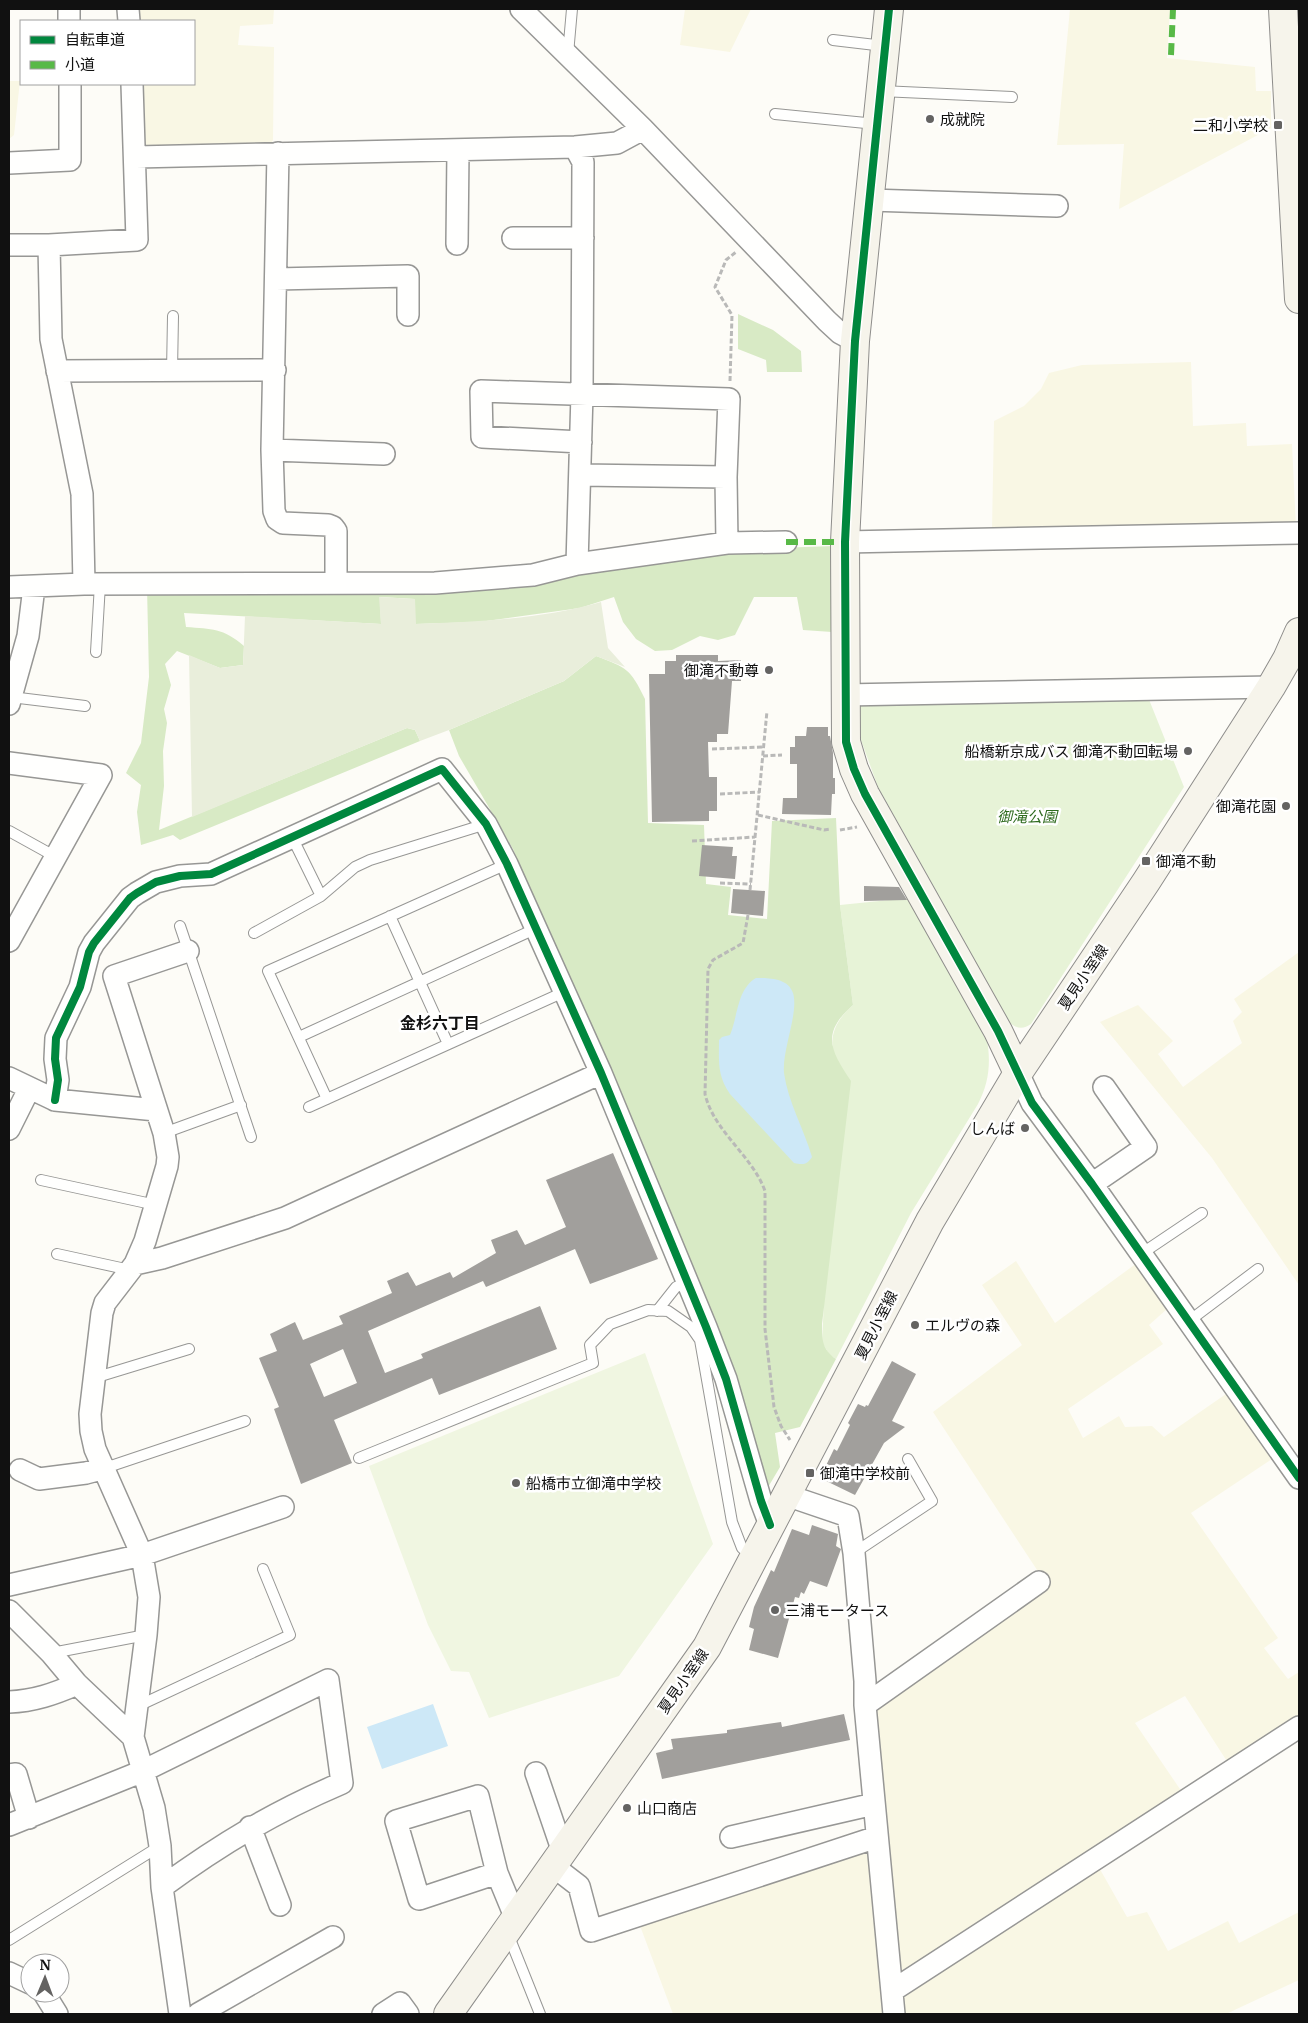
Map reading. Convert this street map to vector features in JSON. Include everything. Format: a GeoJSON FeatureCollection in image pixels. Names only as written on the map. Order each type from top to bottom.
{"type":"FeatureCollection","features":[{"type":"Feature","properties":{"kind":"main road"},"geometry":{"type":"LineString","coordinates":[[888,9],[855,341],[845,542],[844,696],[846,742],[858,777],[998,1031],[1018,1073]]}},
{"type":"Feature","properties":{"kind":"main road"},"geometry":{"type":"LineString","coordinates":[[1283,9],[1293,79],[1299,299]]}},
{"type":"Feature","properties":{"kind":"main road","name":"夏見小室線"},"geometry":{"type":"LineString","coordinates":[[448,2014],[707,1647],[930,1221],[1018,1073],[1146,882],[1271,687],[1287,659],[1299,632]]}},
{"type":"Feature","properties":{"kind":"street"},"geometry":{"type":"LineString","coordinates":[[520,9],[643,129],[827,321],[840,333],[855,341]]}},
{"type":"Feature","properties":{"kind":"street"},"geometry":{"type":"LineString","coordinates":[[9,163],[70,160],[70,85]]}},
{"type":"Feature","properties":{"kind":"street"},"geometry":{"type":"LineString","coordinates":[[9,245],[49,245],[137,240],[136,157],[132,85]]}},
{"type":"Feature","properties":{"kind":"street"},"geometry":{"type":"LineString","coordinates":[[136,157],[575,147],[617,143],[643,129]]}},
{"type":"Feature","properties":{"kind":"street"},"geometry":{"type":"LineString","coordinates":[[575,147],[583,162],[582,394],[577,564]]}},
{"type":"Feature","properties":{"kind":"street"},"geometry":{"type":"LineString","coordinates":[[457,244],[458,150]]}},
{"type":"Feature","properties":{"kind":"street"},"geometry":{"type":"LineString","coordinates":[[278,153],[272,450],[274,511],[277,519],[283,523],[328,525],[333,527],[336,531],[336,582]]}},
{"type":"Feature","properties":{"kind":"street"},"geometry":{"type":"LineString","coordinates":[[870,200],[1057,206]]}},
{"type":"Feature","properties":{"kind":"street"},"geometry":{"type":"LineString","coordinates":[[513,238],[583,238]]}},
{"type":"Feature","properties":{"kind":"street"},"geometry":{"type":"LineString","coordinates":[[49,245],[51,339],[82,494],[92,584]]}},
{"type":"Feature","properties":{"kind":"street"},"geometry":{"type":"LineString","coordinates":[[276,279],[408,276],[408,315]]}},
{"type":"Feature","properties":{"kind":"street"},"geometry":{"type":"LineString","coordinates":[[57,371],[275,370]]}},
{"type":"Feature","properties":{"kind":"street"},"geometry":{"type":"LineString","coordinates":[[581,442],[482,437],[481,391],[729,399],[726,477],[727,543]]}},
{"type":"Feature","properties":{"kind":"street"},"geometry":{"type":"LineString","coordinates":[[272,450],[384,454]]}},
{"type":"Feature","properties":{"kind":"street"},"geometry":{"type":"LineString","coordinates":[[580,476],[726,477]]}},
{"type":"Feature","properties":{"kind":"street"},"geometry":{"type":"LineString","coordinates":[[845,542],[1299,533]]}},
{"type":"Feature","properties":{"kind":"street"},"geometry":{"type":"LineString","coordinates":[[9,587],[92,584],[436,583],[533,575],[577,564],[727,543],[786,542]]}},
{"type":"Feature","properties":{"kind":"street"},"geometry":{"type":"LineString","coordinates":[[10,700],[28,636],[34,587]]}},
{"type":"Feature","properties":{"kind":"street"},"geometry":{"type":"LineString","coordinates":[[844,696],[1271,687]]}},
{"type":"Feature","properties":{"kind":"street"},"geometry":{"type":"LineString","coordinates":[[9,764],[101,775],[56,857],[14,918],[9,941]]}},
{"type":"Feature","properties":{"kind":"street"},"geometry":{"type":"LineString","coordinates":[[55,1100],[58,1080],[55,1059],[58,1032],[80,987],[89,952],[130,898],[156,882],[180,876],[211,874],[442,769],[486,824],[507,864],[601,1073],[689,1282],[726,1379],[761,1501],[770,1525]]}},
{"type":"Feature","properties":{"kind":"street"},"geometry":{"type":"LineString","coordinates":[[180,2014],[162,1888],[160,1846],[154,1808],[133,1737],[149,1597],[142,1555],[95,1449],[90,1414],[102,1313],[105,1303],[132,1267],[145,1241],[167,1166],[164,1133],[114,976],[188,951]]}},
{"type":"Feature","properties":{"kind":"street"},"geometry":{"type":"LineString","coordinates":[[132,1267],[285,1218],[601,1073]]}},
{"type":"Feature","properties":{"kind":"street"},"geometry":{"type":"LineString","coordinates":[[1018,1073],[1032,1103],[1092,1184],[1299,1478]]}},
{"type":"Feature","properties":{"kind":"street"},"geometry":{"type":"LineString","coordinates":[[9,1078],[28,1089],[55,1100],[156,1110]]}},
{"type":"Feature","properties":{"kind":"street"},"geometry":{"type":"LineString","coordinates":[[1092,1184],[1146,1147],[1104,1087]]}},
{"type":"Feature","properties":{"kind":"street"},"geometry":{"type":"LineString","coordinates":[[9,1129],[28,1089]]}},
{"type":"Feature","properties":{"kind":"street"},"geometry":{"type":"LineString","coordinates":[[20,1470],[39,1479],[86,1474],[105,1468]]}},
{"type":"Feature","properties":{"kind":"street"},"geometry":{"type":"LineString","coordinates":[[786,1495],[848,1516],[854,1553],[865,1681],[865,1705],[894,2014]]}},
{"type":"Feature","properties":{"kind":"street"},"geometry":{"type":"LineString","coordinates":[[9,1585],[142,1555],[284,1507]]}},
{"type":"Feature","properties":{"kind":"street"},"geometry":{"type":"LineString","coordinates":[[865,1705],[1039,1582]]}},
{"type":"Feature","properties":{"kind":"street"},"geometry":{"type":"LineString","coordinates":[[9,1611],[51,1653],[77,1684],[133,1737]]}},
{"type":"Feature","properties":{"kind":"street"},"geometry":{"type":"LineString","coordinates":[[9,1825],[143,1772],[328,1680],[342,1783],[296,1803],[250,1827],[207,1854],[162,1888]]}},
{"type":"Feature","properties":{"kind":"street"},"geometry":{"type":"LineString","coordinates":[[9,1702],[26,1702],[47,1697],[77,1684]]}},
{"type":"Feature","properties":{"kind":"street"},"geometry":{"type":"LineString","coordinates":[[892,1990],[1299,1727]]}},
{"type":"Feature","properties":{"kind":"street"},"geometry":{"type":"LineString","coordinates":[[536,1773],[558,1859],[579,1886],[591,1931],[878,1837]]}},
{"type":"Feature","properties":{"kind":"street"},"geometry":{"type":"LineString","coordinates":[[9,1775],[16,1774],[29,1818]]}},
{"type":"Feature","properties":{"kind":"street"},"geometry":{"type":"LineString","coordinates":[[497,1873],[419,1898],[396,1821],[478,1796],[511,1925]]}},
{"type":"Feature","properties":{"kind":"street"},"geometry":{"type":"LineString","coordinates":[[731,1837],[874,1804]]}},
{"type":"Feature","properties":{"kind":"street"},"geometry":{"type":"LineString","coordinates":[[250,1827],[280,1906]]}},
{"type":"Feature","properties":{"kind":"street"},"geometry":{"type":"LineString","coordinates":[[198,2014],[333,1937]]}},
{"type":"Feature","properties":{"kind":"street"},"geometry":{"type":"LineString","coordinates":[[50,2003],[57,2014]]}},
{"type":"Feature","properties":{"kind":"street"},"geometry":{"type":"LineString","coordinates":[[382,2014],[400,2003],[408,2014]]}},
{"type":"Feature","properties":{"kind":"lane"},"geometry":{"type":"LineString","coordinates":[[568,55],[572,9]]}},
{"type":"Feature","properties":{"kind":"lane"},"geometry":{"type":"LineString","coordinates":[[833,40],[885,46]]}},
{"type":"Feature","properties":{"kind":"lane"},"geometry":{"type":"LineString","coordinates":[[880,91],[1012,97]]}},
{"type":"Feature","properties":{"kind":"lane"},"geometry":{"type":"LineString","coordinates":[[775,114],[877,124]]}},
{"type":"Feature","properties":{"kind":"lane"},"geometry":{"type":"LineString","coordinates":[[172,371],[173,316]]}},
{"type":"Feature","properties":{"kind":"lane"},"geometry":{"type":"LineString","coordinates":[[92,584],[96,652]]}},
{"type":"Feature","properties":{"kind":"lane"},"geometry":{"type":"LineString","coordinates":[[10,700],[85,706]]}},
{"type":"Feature","properties":{"kind":"lane"},"geometry":{"type":"LineString","coordinates":[[254,933],[321,896],[355,867],[370,860],[486,824]]}},
{"type":"Feature","properties":{"kind":"lane"},"geometry":{"type":"LineString","coordinates":[[9,831],[56,857]]}},
{"type":"Feature","properties":{"kind":"lane"},"geometry":{"type":"LineString","coordinates":[[292,838],[321,896]]}},
{"type":"Feature","properties":{"kind":"lane"},"geometry":{"type":"LineString","coordinates":[[327,1099],[268,971],[507,864]]}},
{"type":"Feature","properties":{"kind":"lane"},"geometry":{"type":"LineString","coordinates":[[390,916],[448,1044]]}},
{"type":"Feature","properties":{"kind":"lane"},"geometry":{"type":"LineString","coordinates":[[180,926],[252,1137]]}},
{"type":"Feature","properties":{"kind":"lane"},"geometry":{"type":"LineString","coordinates":[[299,1037],[536,929]]}},
{"type":"Feature","properties":{"kind":"lane"},"geometry":{"type":"LineString","coordinates":[[309,1107],[564,992]]}},
{"type":"Feature","properties":{"kind":"lane"},"geometry":{"type":"LineString","coordinates":[[164,1133],[240,1105]]}},
{"type":"Feature","properties":{"kind":"lane"},"geometry":{"type":"LineString","coordinates":[[41,1180],[156,1205]]}},
{"type":"Feature","properties":{"kind":"lane"},"geometry":{"type":"LineString","coordinates":[[1141,1254],[1202,1213]]}},
{"type":"Feature","properties":{"kind":"lane"},"geometry":{"type":"LineString","coordinates":[[57,1254],[132,1267]]}},
{"type":"Feature","properties":{"kind":"lane"},"geometry":{"type":"LineString","coordinates":[[1189,1321],[1258,1270]]}},
{"type":"Feature","properties":{"kind":"lane"},"geometry":{"type":"LineString","coordinates":[[657,1311],[676,1286],[689,1282]]}},
{"type":"Feature","properties":{"kind":"lane"},"geometry":{"type":"LineString","coordinates":[[359,1458],[593,1363],[590,1345],[610,1324],[648,1310],[668,1311],[691,1327],[700,1340],[732,1522],[742,1548],[755,1557]]}},
{"type":"Feature","properties":{"kind":"lane"},"geometry":{"type":"LineString","coordinates":[[94,1378],[189,1349]]}},
{"type":"Feature","properties":{"kind":"lane"},"geometry":{"type":"LineString","coordinates":[[105,1468],[246,1421]]}},
{"type":"Feature","properties":{"kind":"lane"},"geometry":{"type":"LineString","coordinates":[[854,1553],[932,1501],[908,1459]]}},
{"type":"Feature","properties":{"kind":"lane"},"geometry":{"type":"LineString","coordinates":[[138,1706],[290,1635],[263,1569]]}},
{"type":"Feature","properties":{"kind":"lane"},"geometry":{"type":"LineString","coordinates":[[51,1653],[146,1635]]}},
{"type":"Feature","properties":{"kind":"lane"},"geometry":{"type":"LineString","coordinates":[[9,1940],[160,1846]]}},
{"type":"Feature","properties":{"kind":"lane"},"geometry":{"type":"LineString","coordinates":[[511,1925],[540,2014]]}},
{"type":"Feature","properties":{"kind":"path"},"geometry":{"type":"LineString","coordinates":[[729,399],[732,315],[715,287],[726,260],[750,240]]}},
{"type":"Feature","properties":{"kind":"path"},"geometry":{"type":"LineString","coordinates":[[750,890],[767,711]]}},
{"type":"Feature","properties":{"kind":"path"},"geometry":{"type":"LineString","coordinates":[[712,748],[764,747]]}},
{"type":"Feature","properties":{"kind":"path"},"geometry":{"type":"LineString","coordinates":[[763,756],[782,755]]}},
{"type":"Feature","properties":{"kind":"path"},"geometry":{"type":"LineString","coordinates":[[720,794],[760,792]]}},
{"type":"Feature","properties":{"kind":"path"},"geometry":{"type":"LineString","coordinates":[[758,815],[824,830],[831,829]]}},
{"type":"Feature","properties":{"kind":"path"},"geometry":{"type":"LineString","coordinates":[[692,841],[756,837]]}},
{"type":"Feature","properties":{"kind":"path"},"geometry":{"type":"LineString","coordinates":[[720,883],[751,884]]}},
{"type":"Feature","properties":{"kind":"path"},"geometry":{"type":"LineString","coordinates":[[748,914],[744,943],[712,960],[708,969],[705,1094],[712,1113],[760,1177],[765,1190],[765,1329],[774,1407],[781,1426],[794,1447]]}},
{"type":"Feature","properties":{"kind":"shaded area"},"geometry":{"type":"Polygon","coordinates":[[[134,9],[274,9],[273,24],[240,26],[238,45],[274,47],[273,140],[270,147],[146,151],[141,145],[138,85],[195,85],[195,20],[134,20],[134,9]]]}},
{"type":"Feature","properties":{"kind":"shaded area"},"geometry":{"type":"Polygon","coordinates":[[[685,9],[751,9],[730,52],[680,45],[685,9]]]}},
{"type":"Feature","properties":{"kind":"shaded area"},"geometry":{"type":"Polygon","coordinates":[[[1070,9],[1170,9],[1167,58],[1255,67],[1256,91],[1271,91],[1271,128],[1119,209],[1124,144],[1057,145],[1070,9]]]}},
{"type":"Feature","properties":{"kind":"shaded area"},"geometry":{"type":"Polygon","coordinates":[[[9,81],[20,81],[14,135],[9,139],[9,81]]]}},
{"type":"Feature","properties":{"kind":"shaded area"},"geometry":{"type":"Polygon","coordinates":[[[1191,362],[1193,426],[1246,423],[1247,446],[1292,444],[1296,528],[992,530],[994,421],[1024,406],[1041,389],[1049,373],[1082,365],[1191,362]]]}},
{"type":"Feature","properties":{"kind":"shaded area"},"geometry":{"type":"Polygon","coordinates":[[[1299,952],[1299,1285],[1212,1158],[1100,1022],[1138,1005],[1173,1041],[1158,1054],[1183,1087],[1242,1043],[1233,1021],[1242,1012],[1234,999],[1299,952]]]}},
{"type":"Feature","properties":{"kind":"shaded area"},"geometry":{"type":"Polygon","coordinates":[[[1016,1261],[1055,1323],[1137,1263],[1167,1309],[1149,1325],[1163,1344],[1068,1409],[1083,1438],[1119,1416],[1125,1427],[1152,1426],[1164,1437],[1226,1394],[1272,1459],[1191,1513],[1278,1638],[1264,1648],[1288,1679],[1299,1672],[1299,1720],[1230,1766],[1185,1696],[1135,1723],[1184,1795],[901,1978],[872,1708],[1049,1588],[933,1412],[1022,1345],[982,1285],[1016,1261]]]}},
{"type":"Feature","properties":{"kind":"shaded area"},"geometry":{"type":"Polygon","coordinates":[[[872,1845],[891,2014],[673,2014],[639,1923],[872,1845]]]}},
{"type":"Feature","properties":{"kind":"shaded area"},"geometry":{"type":"Polygon","coordinates":[[[1097,1864],[1127,1917],[1147,1912],[1168,1951],[1228,1921],[1239,1943],[1299,1912],[1299,1980],[1226,2014],[901,2014],[899,1996],[1097,1864]]]}},
{"type":"Feature","properties":{"kind":"green space"},"geometry":{"type":"Polygon","coordinates":[[[738,314],[773,330],[801,351],[802,372],[767,372],[766,360],[738,349],[738,314]]]}},
{"type":"Feature","properties":{"kind":"green space"},"geometry":{"type":"Polygon","coordinates":[[[834,546],[832,632],[803,630],[797,597],[754,597],[735,635],[718,640],[700,636],[672,650],[655,651],[636,639],[623,622],[614,597],[580,608],[479,622],[415,624],[415,599],[380,597],[381,624],[184,613],[186,627],[217,630],[237,640],[244,646],[243,665],[220,668],[177,651],[165,664],[171,685],[164,709],[167,723],[163,751],[164,786],[159,830],[407,728],[415,730],[420,741],[180,840],[173,835],[141,845],[137,812],[141,785],[126,773],[141,743],[149,677],[147,587],[298,586],[719,550],[834,546]]]}},
{"type":"Feature","properties":{"kind":"green space"},"geometry":{"type":"Polygon","coordinates":[[[379,597],[415,599],[416,624],[486,621],[533,616],[601,602],[608,648],[625,667],[596,656],[564,681],[449,730],[420,741],[415,730],[407,728],[192,817],[189,655],[220,668],[243,665],[245,616],[381,624],[379,597]]]}},
{"type":"Feature","properties":{"kind":"green space"},"geometry":{"type":"Polygon","coordinates":[[[596,656],[615,663],[626,670],[645,699],[648,823],[704,825],[706,884],[731,887],[728,915],[767,919],[772,821],[836,818],[840,905],[853,1005],[836,1024],[832,1042],[838,1060],[851,1081],[822,1324],[825,1348],[836,1359],[800,1427],[775,1433],[780,1467],[764,1494],[688,1265],[611,1069],[543,922],[513,849],[459,756],[449,730],[564,681],[596,656]]]}},
{"type":"Feature","properties":{"kind":"green space","name":"御滝公園"},"geometry":{"type":"Polygon","coordinates":[[[1148,697],[1184,787],[1031,1024],[1026,1027],[1015,1026],[1010,1023],[878,787],[861,740],[858,706],[1148,697]]]}},
{"type":"Feature","properties":{"kind":"green space"},"geometry":{"type":"Polygon","coordinates":[[[909,898],[987,1040],[988,1073],[985,1088],[978,1104],[911,1213],[836,1359],[829,1354],[822,1342],[836,1060],[832,1044],[838,1023],[853,1005],[840,905],[909,898]]]}},
{"type":"Feature","properties":{"kind":"green space"},"geometry":{"type":"Polygon","coordinates":[[[645,1353],[713,1544],[619,1676],[489,1718],[469,1672],[451,1671],[428,1625],[369,1466],[645,1353]]]}},
{"type":"Feature","properties":{"kind":"water"},"geometry":{"type":"Polygon","coordinates":[[[756,978],[783,982],[791,988],[793,993],[794,1011],[785,1053],[784,1073],[789,1094],[812,1157],[804,1164],[794,1163],[730,1094],[721,1074],[719,1040],[730,1035],[745,989],[756,978]]]}},
{"type":"Feature","properties":{"kind":"water"},"geometry":{"type":"Polygon","coordinates":[[[433,1704],[448,1746],[382,1769],[367,1727],[433,1704]]]}},
{"type":"Feature","properties":{"kind":"building"},"geometry":{"type":"Polygon","coordinates":[[[676,655],[718,655],[718,661],[741,660],[741,681],[732,681],[728,734],[717,734],[717,742],[708,742],[709,777],[717,777],[717,811],[709,811],[709,821],[652,822],[649,674],[665,674],[665,661],[676,661],[676,655]]]}},
{"type":"Feature","properties":{"kind":"building"},"geometry":{"type":"Polygon","coordinates":[[[807,727],[828,727],[828,736],[830,736],[833,753],[833,778],[835,778],[835,794],[832,794],[831,815],[782,814],[783,798],[797,798],[797,764],[790,764],[790,747],[795,747],[795,736],[806,736],[807,727]]]}},
{"type":"Feature","properties":{"kind":"building"},"geometry":{"type":"Polygon","coordinates":[[[702,845],[733,847],[732,856],[737,856],[735,879],[699,876],[702,845]]]}},
{"type":"Feature","properties":{"kind":"building"},"geometry":{"type":"Polygon","coordinates":[[[864,886],[899,887],[907,900],[864,901],[864,886]]]}},
{"type":"Feature","properties":{"kind":"building"},"geometry":{"type":"Polygon","coordinates":[[[733,889],[765,891],[763,916],[731,913],[733,889]]]}},
{"type":"Feature","properties":{"kind":"building"},"geometry":{"type":"Polygon","coordinates":[[[613,1153],[658,1259],[590,1284],[575,1249],[486,1287],[483,1281],[368,1331],[385,1373],[423,1358],[421,1354],[540,1306],[557,1349],[439,1395],[432,1378],[334,1420],[352,1463],[301,1484],[274,1409],[279,1407],[259,1358],[277,1351],[270,1334],[295,1322],[303,1340],[343,1324],[339,1316],[392,1293],[387,1281],[408,1272],[416,1286],[450,1272],[453,1278],[496,1253],[491,1240],[517,1230],[525,1245],[566,1227],[546,1180],[613,1153]],[[343,1349],[310,1364],[324,1397],[357,1383],[343,1349]]]}},
{"type":"Feature","properties":{"kind":"building"},"geometry":{"type":"Polygon","coordinates":[[[892,1361],[916,1374],[892,1421],[905,1427],[884,1443],[855,1495],[820,1478],[834,1449],[837,1451],[858,1404],[865,1407],[866,1405],[868,1406],[892,1361]]]}},
{"type":"Feature","properties":{"kind":"building"},"geometry":{"type":"Polygon","coordinates":[[[812,1525],[838,1534],[836,1546],[841,1549],[827,1587],[810,1581],[804,1594],[801,1592],[799,1598],[795,1597],[778,1658],[749,1650],[754,1629],[749,1627],[754,1607],[771,1570],[774,1572],[792,1529],[809,1535],[812,1525]]]}},
{"type":"Feature","properties":{"kind":"building"},"geometry":{"type":"Polygon","coordinates":[[[844,1714],[850,1740],[662,1779],[656,1753],[673,1749],[671,1739],[727,1733],[727,1730],[781,1722],[782,1727],[844,1714]]]}},
{"type":"Feature","properties":{"kind":"marked path"},"geometry":{"type":"LineString","coordinates":[[1171,55],[1173,9]]}},
{"type":"Feature","properties":{"kind":"marked path"},"geometry":{"type":"LineString","coordinates":[[786,542],[845,542]]}},
{"type":"Feature","properties":{"kind":"cycle path"},"geometry":{"type":"LineString","coordinates":[[889,9],[855,341],[845,542],[846,742],[854,769],[865,794],[998,1031],[1032,1103],[1092,1184],[1299,1478]]}},
{"type":"Feature","properties":{"kind":"cycle path"},"geometry":{"type":"LineString","coordinates":[[55,1100],[58,1080],[55,1059],[56,1038],[80,987],[89,952],[130,898],[156,882],[180,876],[211,874],[442,769],[486,824],[507,864],[601,1073],[726,1379],[761,1501],[770,1525]]}},
{"type":"Feature","properties":{"kind":"place","name":"成就院"},"geometry":{"type":"Point","coordinates":[930,119]}},
{"type":"Feature","properties":{"kind":"place","name":"二和小学校"},"geometry":{"type":"Point","coordinates":[1278,125]}},
{"type":"Feature","properties":{"kind":"place","name":"御滝不動尊"},"geometry":{"type":"Point","coordinates":[769,670]}},
{"type":"Feature","properties":{"kind":"place","name":"船橋新京成バス 御滝不動回転場"},"geometry":{"type":"Point","coordinates":[1188,751]}},
{"type":"Feature","properties":{"kind":"place","name":"御滝花園"},"geometry":{"type":"Point","coordinates":[1286,806]}},
{"type":"Feature","properties":{"kind":"place","name":"御滝不動"},"geometry":{"type":"Point","coordinates":[1146,861]}},
{"type":"Feature","properties":{"kind":"place","name":"しんば"},"geometry":{"type":"Point","coordinates":[1025,1128]}},
{"type":"Feature","properties":{"kind":"place","name":"エルヴの森"},"geometry":{"type":"Point","coordinates":[915,1325]}},
{"type":"Feature","properties":{"kind":"place","name":"御滝中学校前"},"geometry":{"type":"Point","coordinates":[810,1473]}},
{"type":"Feature","properties":{"kind":"place","name":"船橋市立御滝中学校"},"geometry":{"type":"Point","coordinates":[516,1483]}},
{"type":"Feature","properties":{"kind":"place","name":"三浦モータース"},"geometry":{"type":"Point","coordinates":[775,1610]}},
{"type":"Feature","properties":{"kind":"place","name":"山口商店"},"geometry":{"type":"Point","coordinates":[627,1808]}},
{"type":"Feature","properties":{"kind":"district","name":"金杉六丁目"},"geometry":{"type":"Point","coordinates":[440,1023]}}]}
